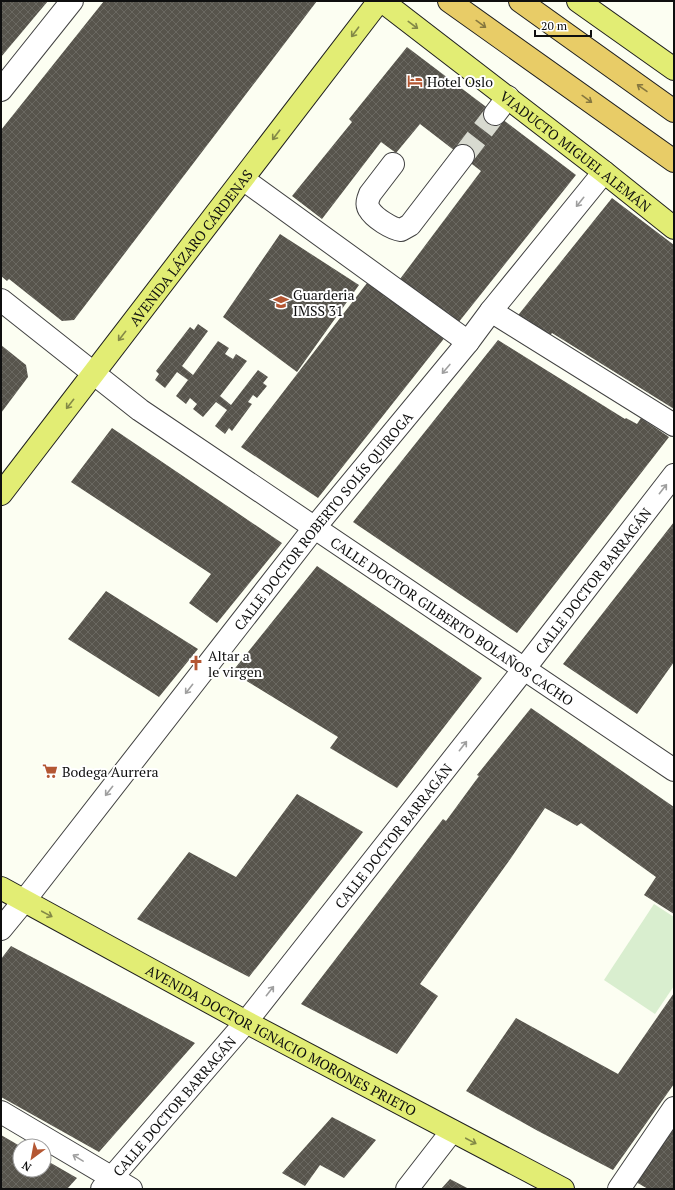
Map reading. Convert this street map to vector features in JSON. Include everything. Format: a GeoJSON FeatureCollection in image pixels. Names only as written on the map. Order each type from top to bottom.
{"type":"FeatureCollection","features":[{"type":"Feature","properties":{"kind":"highway"},"geometry":{"type":"LineString","coordinates":[[449,1],[674,161]]}},
{"type":"Feature","properties":{"kind":"highway"},"geometry":{"type":"LineString","coordinates":[[520,1],[674,111]]}},
{"type":"Feature","properties":{"kind":"main road","name":"VIADUCTO MIGUEL ALEMÁN"},"geometry":{"type":"LineString","coordinates":[[380,1],[502,106],[604,172],[674,228]]}},
{"type":"Feature","properties":{"kind":"main road","name":"AVENIDA LÁZARO CÁRDENAS"},"geometry":{"type":"LineString","coordinates":[[1,494],[380,1]]}},
{"type":"Feature","properties":{"kind":"main road"},"geometry":{"type":"LineString","coordinates":[[578,1],[674,69]]}},
{"type":"Feature","properties":{"kind":"main road","name":"AVENIDA DOCTOR IGNACIO MORONES PRIETO"},"geometry":{"type":"LineString","coordinates":[[1,888],[246,1022],[563,1189]]}},
{"type":"Feature","properties":{"kind":"street"},"geometry":{"type":"LineString","coordinates":[[1,90],[72,1]]}},
{"type":"Feature","properties":{"kind":"street"},"geometry":{"type":"LineString","coordinates":[[393,164],[370,194],[367,204],[373,214],[391,227],[401,230],[410,225],[463,156]]}},
{"type":"Feature","properties":{"kind":"street","name":"CALLE DOCTOR ROBERTO SOLÍS QUIROGA"},"geometry":{"type":"LineString","coordinates":[[1,929],[314,527],[468,342],[491,311],[604,172]]}},
{"type":"Feature","properties":{"kind":"street"},"geometry":{"type":"LineString","coordinates":[[243,179],[468,342]]}},
{"type":"Feature","properties":{"kind":"street","name":"CALLE DOCTOR GILBERTO BOLAÑOS CACHO"},"geometry":{"type":"LineString","coordinates":[[1,300],[140,410],[674,770]]}},
{"type":"Feature","properties":{"kind":"street"},"geometry":{"type":"LineString","coordinates":[[491,311],[674,425]]}},
{"type":"Feature","properties":{"kind":"street","name":"CALLE DOCTOR BARRAGÁN"},"geometry":{"type":"LineString","coordinates":[[107,1184],[246,1022],[524,669],[674,475]]}},
{"type":"Feature","properties":{"kind":"street"},"geometry":{"type":"LineString","coordinates":[[618,1189],[674,1108]]}},
{"type":"Feature","properties":{"kind":"street"},"geometry":{"type":"LineString","coordinates":[[1,1112],[107,1184],[131,1189]]}},
{"type":"Feature","properties":{"kind":"street"},"geometry":{"type":"LineString","coordinates":[[407,1189],[452,1131]]}},
{"type":"Feature","properties":{"kind":"green space"},"geometry":{"type":"Polygon","coordinates":[[[654,904],[674,917],[674,986],[655,1014],[604,980],[654,904]]]}},
{"type":"Feature","properties":{"kind":"building"},"geometry":{"type":"Polygon","coordinates":[[[1,1],[48,1],[1,57],[1,1]]]}},
{"type":"Feature","properties":{"kind":"building"},"geometry":{"type":"Polygon","coordinates":[[[104,1],[317,1],[74,320],[62,321],[9,279],[7,281],[1,276],[1,130],[104,1]]]}},
{"type":"Feature","properties":{"kind":"building"},"geometry":{"type":"Polygon","coordinates":[[[407,47],[576,175],[458,323],[400,279],[481,171],[420,124],[396,153],[381,142],[322,219],[292,196],[352,122],[349,119],[407,47]]]}},
{"type":"Feature","properties":{"kind":"building"},"geometry":{"type":"Polygon","coordinates":[[[612,198],[674,245],[674,409],[552,333],[544,343],[511,324],[612,198]]]}},
{"type":"Feature","properties":{"kind":"building","name":"Guarderia IMSS 31"},"geometry":{"type":"Polygon","coordinates":[[[280,234],[359,285],[297,372],[223,317],[280,234]]]}},
{"type":"Feature","properties":{"kind":"building"},"geometry":{"type":"Polygon","coordinates":[[[367,283],[446,336],[318,498],[241,447],[367,283]]]}},
{"type":"Feature","properties":{"kind":"building"},"geometry":{"type":"Polygon","coordinates":[[[198,324],[208,331],[182,366],[193,375],[218,341],[229,348],[225,354],[233,359],[236,354],[247,361],[220,396],[231,405],[258,370],[268,377],[263,383],[267,386],[257,398],[253,395],[248,402],[252,404],[232,431],[229,428],[225,434],[215,426],[227,410],[216,402],[203,417],[193,409],[197,404],[190,398],[186,404],[176,396],[188,380],[177,372],[165,388],[155,380],[159,374],[156,371],[190,327],[194,330],[198,324]]]}},
{"type":"Feature","properties":{"kind":"building"},"geometry":{"type":"Polygon","coordinates":[[[498,340],[625,419],[626,418],[637,424],[641,418],[669,437],[517,633],[353,522],[498,340]]]}},
{"type":"Feature","properties":{"kind":"building"},"geometry":{"type":"Polygon","coordinates":[[[1,345],[26,365],[28,377],[1,413],[1,345]]]}},
{"type":"Feature","properties":{"kind":"building"},"geometry":{"type":"Polygon","coordinates":[[[112,428],[282,543],[217,623],[189,603],[211,574],[71,482],[112,428]]]}},
{"type":"Feature","properties":{"kind":"building"},"geometry":{"type":"Polygon","coordinates":[[[674,522],[674,662],[637,714],[563,664],[674,522]]]}},
{"type":"Feature","properties":{"kind":"building"},"geometry":{"type":"Polygon","coordinates":[[[317,566],[482,678],[397,788],[330,748],[338,737],[232,672],[317,566]]]}},
{"type":"Feature","properties":{"kind":"building"},"geometry":{"type":"Polygon","coordinates":[[[106,591],[198,649],[159,697],[68,639],[106,591]]]}},
{"type":"Feature","properties":{"kind":"building"},"geometry":{"type":"Polygon","coordinates":[[[531,708],[674,807],[674,914],[644,895],[656,877],[581,823],[577,826],[545,808],[511,858],[420,984],[438,996],[397,1054],[301,1004],[443,819],[446,821],[479,776],[477,775],[531,708]]]}},
{"type":"Feature","properties":{"kind":"building"},"geometry":{"type":"Polygon","coordinates":[[[297,794],[363,832],[249,977],[137,919],[189,852],[236,877],[297,794]]]}},
{"type":"Feature","properties":{"kind":"building"},"geometry":{"type":"Polygon","coordinates":[[[11,946],[195,1043],[99,1152],[1,1097],[1,959],[11,946]]]}},
{"type":"Feature","properties":{"kind":"building"},"geometry":{"type":"Polygon","coordinates":[[[674,993],[674,1084],[613,1170],[466,1091],[516,1018],[618,1074],[674,993]]]}},
{"type":"Feature","properties":{"kind":"building"},"geometry":{"type":"Polygon","coordinates":[[[332,1117],[376,1140],[344,1178],[320,1165],[305,1186],[282,1173],[332,1117]]]}},
{"type":"Feature","properties":{"kind":"building"},"geometry":{"type":"Polygon","coordinates":[[[674,1129],[674,1189],[648,1189],[636,1182],[674,1129]]]}},
{"type":"Feature","properties":{"kind":"building"},"geometry":{"type":"Polygon","coordinates":[[[1,1135],[12,1141],[12,1178],[52,1178],[52,1164],[77,1178],[67,1189],[1,1189],[1,1135]]]}},
{"type":"Feature","properties":{"kind":"building"},"geometry":{"type":"Polygon","coordinates":[[[450,1179],[469,1189],[441,1189],[450,1179]]]}},
{"type":"Feature","properties":{"kind":"tunnel"},"geometry":{"type":"LineString","coordinates":[[463,156],[495,114]]}},
{"type":"Feature","properties":{"kind":"place","name":"Hotel Oslo"},"geometry":{"type":"Point","coordinates":[415,81]}},
{"type":"Feature","properties":{"kind":"place","name":"Guarderia IMSS 31"},"geometry":{"type":"Point","coordinates":[281,302]}},
{"type":"Feature","properties":{"kind":"place","name":"Altar a le virgen"},"geometry":{"type":"Point","coordinates":[196,663]}},
{"type":"Feature","properties":{"kind":"place","name":"Bodega Aurrera"},"geometry":{"type":"Point","coordinates":[50,771]}}]}
